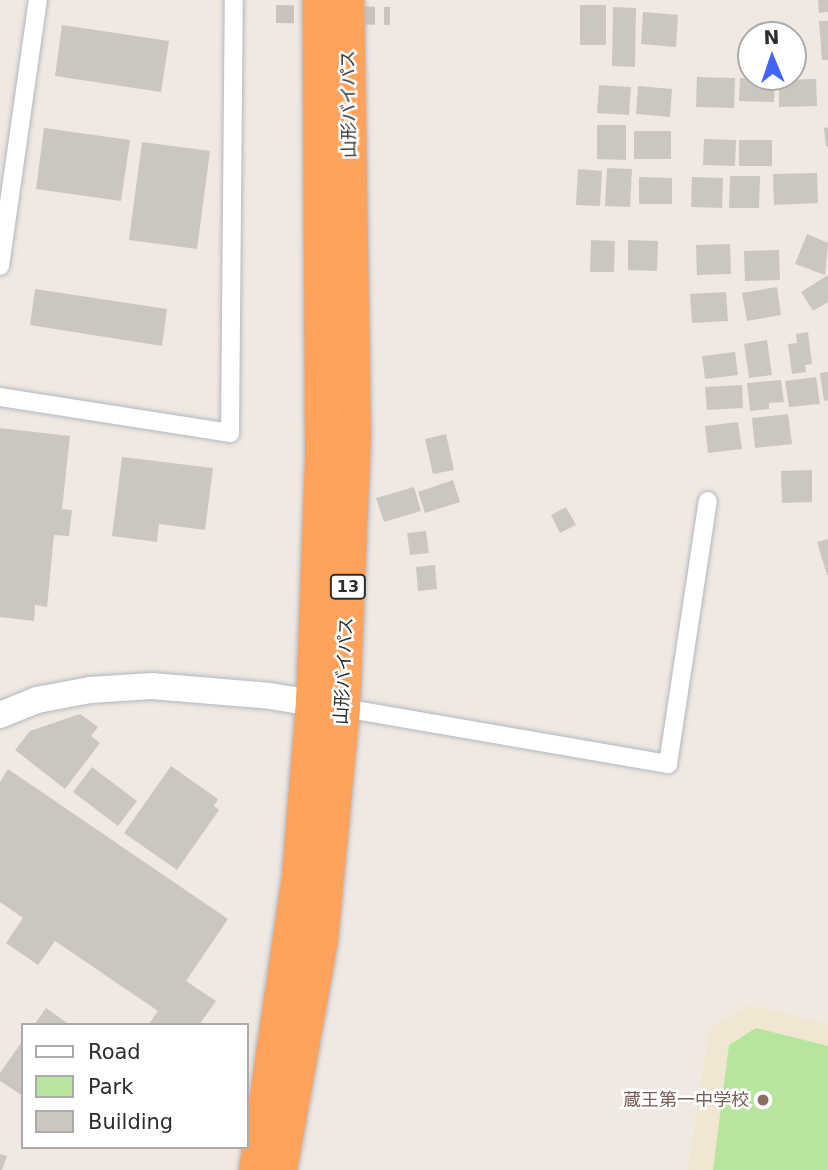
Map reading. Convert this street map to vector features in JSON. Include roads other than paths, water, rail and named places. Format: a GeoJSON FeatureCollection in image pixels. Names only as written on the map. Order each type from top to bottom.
{"type":"FeatureCollection","features":[{"type":"Feature","properties":{"kind":"highway","name":"山形バイパス"},"geometry":{"type":"LineString","coordinates":[[280,1170],[321,940],[328,705],[321,438],[319,0]]}},
{"type":"Feature","properties":{"kind":"highway","name":"山形バイパス"},"geometry":{"type":"LineString","coordinates":[[255,1170],[298,875],[328,705],[354,409],[347,0]]}},
{"type":"Feature","properties":{"kind":"street"},"geometry":{"type":"LineString","coordinates":[[0,266],[38,0]]}},
{"type":"Feature","properties":{"kind":"street"},"geometry":{"type":"LineString","coordinates":[[0,397],[230,433],[234,0]]}},
{"type":"Feature","properties":{"kind":"street"},"geometry":{"type":"LineString","coordinates":[[0,715],[37,700],[90,690],[152,686],[328,705],[668,764],[708,501]]}},
{"type":"Feature","properties":{"kind":"tunnel"},"geometry":{"type":"LineString","coordinates":[[276,14],[390,16]]}},
{"type":"Feature","properties":{"kind":"place","name":"蔵王第一中学校"},"geometry":{"type":"Point","coordinates":[763,1100]}}]}
